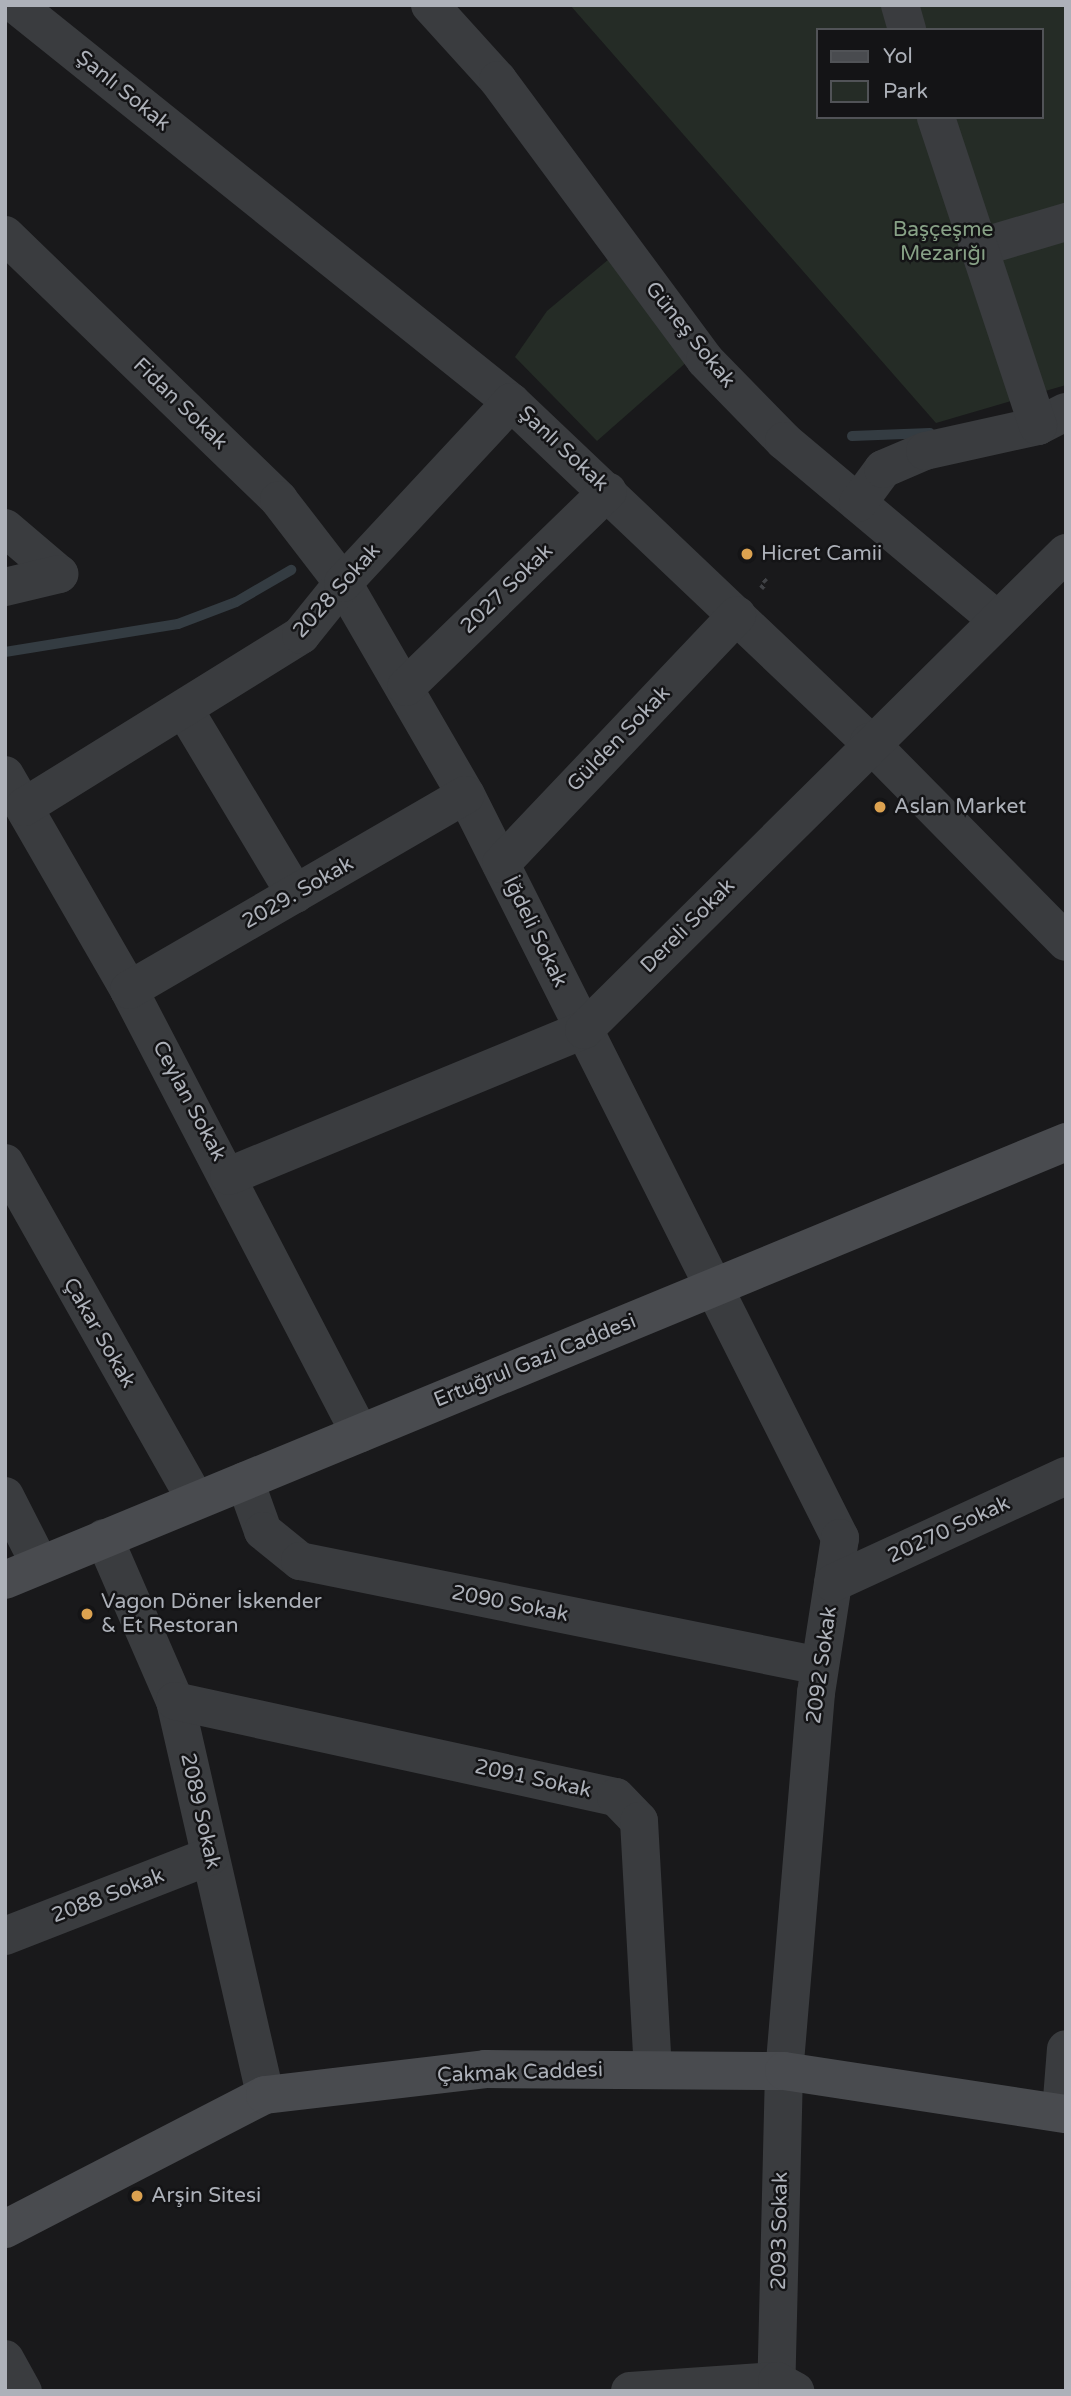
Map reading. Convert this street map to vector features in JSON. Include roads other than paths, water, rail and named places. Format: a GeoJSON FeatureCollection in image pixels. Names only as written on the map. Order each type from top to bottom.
{"type":"FeatureCollection","features":[{"type":"Feature","properties":{"kind":"main road","name":"Ertuğrul Gazi Caddesi"},"geometry":{"type":"LineString","coordinates":[[5,1580],[1066,1143]]}},
{"type":"Feature","properties":{"kind":"main road","name":"Çakmak Caddesi"},"geometry":{"type":"LineString","coordinates":[[5,2229],[265,2095],[485,2069],[784,2071],[1063,2113]]}},
{"type":"Feature","properties":{"kind":"street","name":"Şanlı Sokak"},"geometry":{"type":"LineString","coordinates":[[16,5],[511,402],[608,491],[869,742],[1066,942]]}},
{"type":"Feature","properties":{"kind":"street","name":"Güneş Sokak"},"geometry":{"type":"LineString","coordinates":[[430,5],[498,80],[705,360],[784,441],[997,620]]}},
{"type":"Feature","properties":{"kind":"street"},"geometry":{"type":"LineString","coordinates":[[900,5],[907,28]]}},
{"type":"Feature","properties":{"kind":"street"},"geometry":{"type":"LineString","coordinates":[[859,503],[883,469],[925,451],[1041,413],[978,248],[937,119]]}},
{"type":"Feature","properties":{"kind":"street"},"geometry":{"type":"LineString","coordinates":[[978,248],[1066,222]]}},
{"type":"Feature","properties":{"kind":"street","name":"Fidan Sokak"},"geometry":{"type":"LineString","coordinates":[[5,235],[279,500],[343,583]]}},
{"type":"Feature","properties":{"kind":"street","name":"2028 Sokak"},"geometry":{"type":"LineString","coordinates":[[15,791],[184,709],[301,635],[343,583],[511,402]]}},
{"type":"Feature","properties":{"kind":"street","name":"2027 Sokak"},"geometry":{"type":"LineString","coordinates":[[406,687],[608,491]]}},
{"type":"Feature","properties":{"kind":"street"},"geometry":{"type":"LineString","coordinates":[[5,528],[60,575],[5,587]]}},
{"type":"Feature","properties":{"kind":"street","name":"Dereli Sokak"},"geometry":{"type":"LineString","coordinates":[[229,1176],[584,1031],[869,742],[997,620],[1060,570]]}},
{"type":"Feature","properties":{"kind":"street","name":"İğdeli Sokak"},"geometry":{"type":"LineString","coordinates":[[343,583],[406,687],[466,795],[711,1289]]}},
{"type":"Feature","properties":{"kind":"street","name":"Gülden Sokak"},"geometry":{"type":"LineString","coordinates":[[501,864],[737,615]]}},
{"type":"Feature","properties":{"kind":"street"},"geometry":{"type":"LineString","coordinates":[[184,709],[295,894]]}},
{"type":"Feature","properties":{"kind":"street","name":"Ceylan Sokak"},"geometry":{"type":"LineString","coordinates":[[15,791],[129,990],[229,1176],[360,1433]]}},
{"type":"Feature","properties":{"kind":"street","name":"2029. Sokak"},"geometry":{"type":"LineString","coordinates":[[129,990],[466,795]]}},
{"type":"Feature","properties":{"kind":"street","name":"Çakar Sokak"},"geometry":{"type":"LineString","coordinates":[[5,1163],[195,1500]]}},
{"type":"Feature","properties":{"kind":"street","name":"2092 Sokak"},"geometry":{"type":"LineString","coordinates":[[711,1289],[840,1538],[820,1666],[784,2071]]}},
{"type":"Feature","properties":{"kind":"street","name":"20270 Sokak"},"geometry":{"type":"LineString","coordinates":[[833,1583],[1066,1476]]}},
{"type":"Feature","properties":{"kind":"street","name":"2090 Sokak"},"geometry":{"type":"LineString","coordinates":[[245,1481],[263,1531],[300,1561],[820,1666]]}},
{"type":"Feature","properties":{"kind":"street"},"geometry":{"type":"LineString","coordinates":[[5,1496],[40,1565]]}},
{"type":"Feature","properties":{"kind":"street","name":"2089 Sokak"},"geometry":{"type":"LineString","coordinates":[[104,1538],[175,1701],[265,2095]]}},
{"type":"Feature","properties":{"kind":"street","name":"2091 Sokak"},"geometry":{"type":"LineString","coordinates":[[175,1701],[616,1797],[639,1821],[653,2069]]}},
{"type":"Feature","properties":{"kind":"street","name":"2088 Sokak"},"geometry":{"type":"LineString","coordinates":[[5,1936],[210,1856]]}},
{"type":"Feature","properties":{"kind":"street"},"geometry":{"type":"LineString","coordinates":[[1063,2113],[1066,2049]]}},
{"type":"Feature","properties":{"kind":"street","name":"2093 Sokak"},"geometry":{"type":"LineString","coordinates":[[783,2387],[784,2071]]}},
{"type":"Feature","properties":{"kind":"street"},"geometry":{"type":"LineString","coordinates":[[5,2359],[23,2391]]}},
{"type":"Feature","properties":{"kind":"street"},"geometry":{"type":"LineString","coordinates":[[630,2391],[783,2387]]}},
{"type":"Feature","properties":{"kind":"waterway"},"geometry":{"type":"LineString","coordinates":[[852,436],[930,433]]}},
{"type":"Feature","properties":{"kind":"waterway"},"geometry":{"type":"LineString","coordinates":[[5,652],[178,624],[236,602],[291,570]]}},
{"type":"Feature","properties":{"kind":"place","name":"Hicret Camii"},"geometry":{"type":"Point","coordinates":[747,554]}},
{"type":"Feature","properties":{"kind":"place","name":"Aslan Market"},"geometry":{"type":"Point","coordinates":[880,807]}},
{"type":"Feature","properties":{"kind":"place","name":"Vagon Döner İskender & Et Restoran"},"geometry":{"type":"Point","coordinates":[87,1614]}},
{"type":"Feature","properties":{"kind":"place","name":"Arşin Sitesi"},"geometry":{"type":"Point","coordinates":[137,2196]}},
{"type":"Feature","properties":{"kind":"park label","name":"Başçeşme Mezarığı"},"geometry":{"type":"Point","coordinates":[943,242]}}]}
